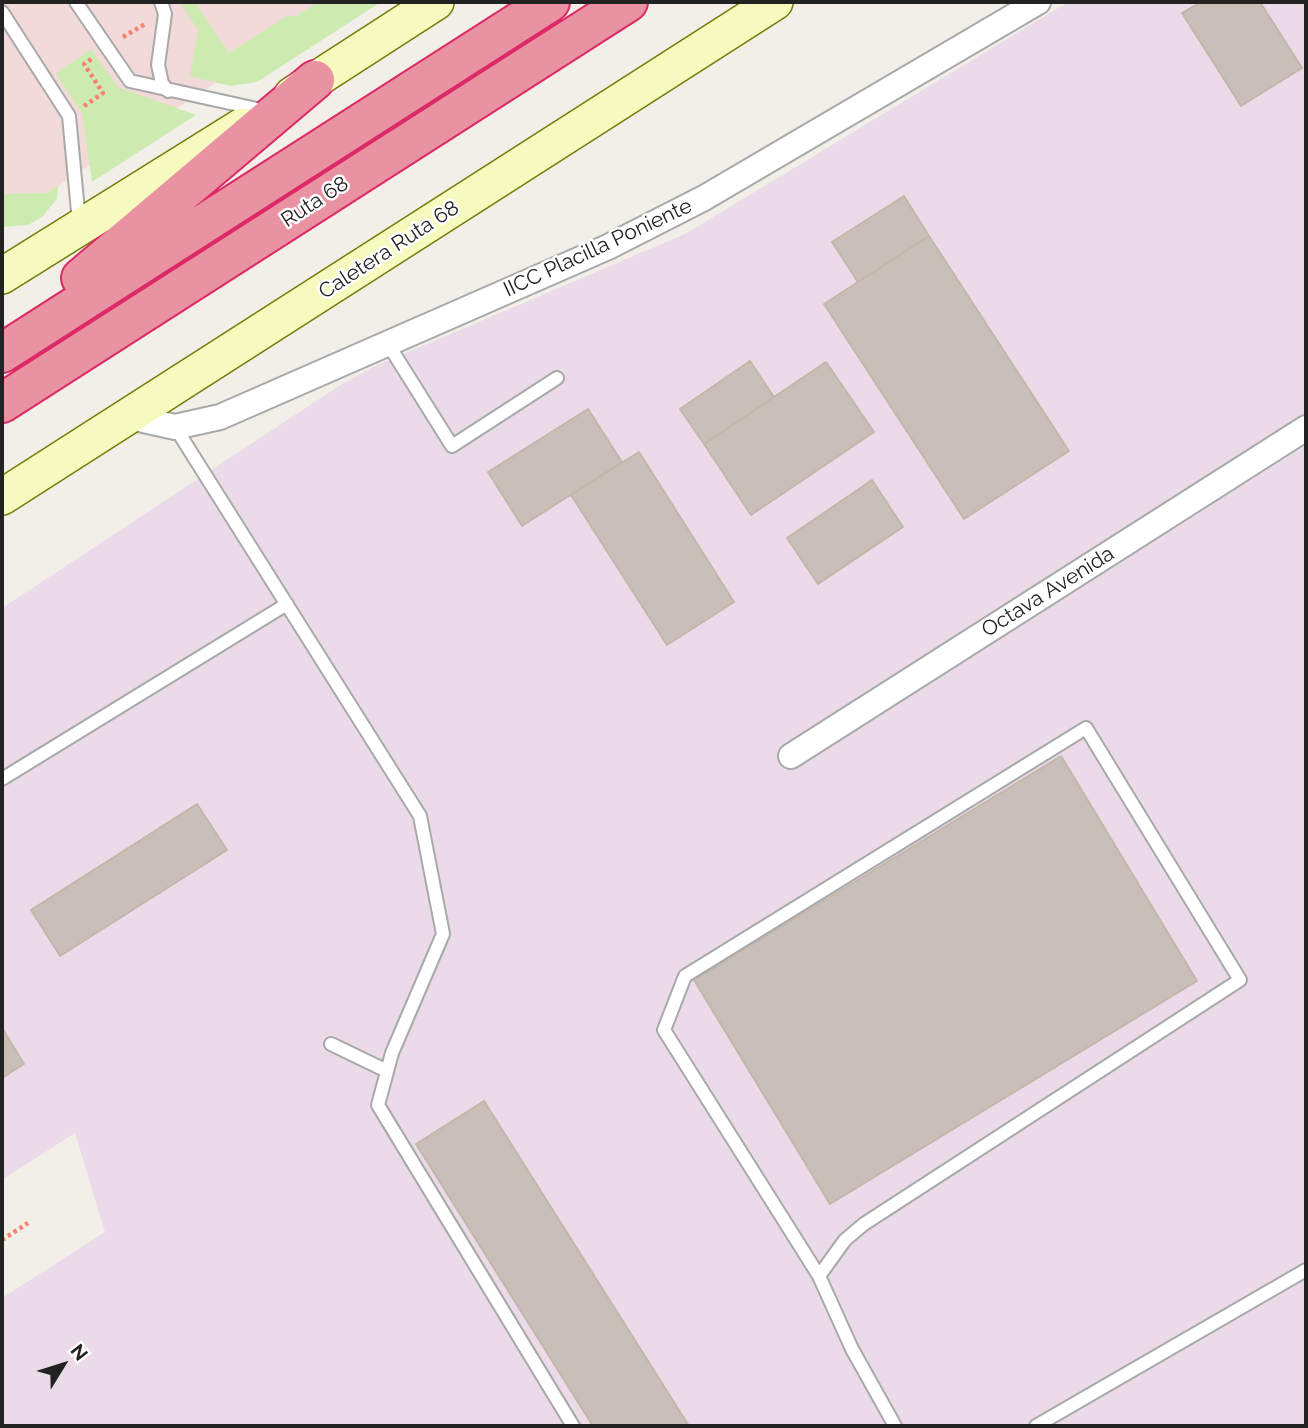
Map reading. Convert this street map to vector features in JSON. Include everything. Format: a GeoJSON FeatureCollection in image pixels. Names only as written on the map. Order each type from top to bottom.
{"type":"FeatureCollection","features":[{"type":"Feature","properties":{"kind":"highway","name":"Ruta 68"},"geometry":{"type":"LineString","coordinates":[[2,352],[550,2]]}},
{"type":"Feature","properties":{"kind":"highway","name":"Ruta 68"},"geometry":{"type":"LineString","coordinates":[[2,403],[628,2]]}},
{"type":"Feature","properties":{"kind":"highway"},"geometry":{"type":"LineString","coordinates":[[2,345],[315,80]]}},
{"type":"Feature","properties":{"kind":"main road"},"geometry":{"type":"LineString","coordinates":[[2,276],[436,2]]}},
{"type":"Feature","properties":{"kind":"main road","name":"Caletera Ruta 68"},"geometry":{"type":"LineString","coordinates":[[2,497],[775,2]]}},
{"type":"Feature","properties":{"kind":"street","name":"IICC Placilla Poniente"},"geometry":{"type":"LineString","coordinates":[[130,417],[175,427],[220,417],[608,247],[704,198],[1038,2]]}},
{"type":"Feature","properties":{"kind":"street","name":"Octava Avenida"},"geometry":{"type":"LineString","coordinates":[[791,756],[1306,428]]}},
{"type":"Feature","properties":{"kind":"lane"},"geometry":{"type":"LineString","coordinates":[[76,2],[126,78],[134,83],[267,111]]}},
{"type":"Feature","properties":{"kind":"lane"},"geometry":{"type":"LineString","coordinates":[[161,2],[164,14],[158,65],[162,83],[168,91]]}},
{"type":"Feature","properties":{"kind":"lane"},"geometry":{"type":"LineString","coordinates":[[2,12],[69,116],[79,227]]}},
{"type":"Feature","properties":{"kind":"lane"},"geometry":{"type":"LineString","coordinates":[[388,344],[452,446],[557,378]]}},
{"type":"Feature","properties":{"kind":"lane"},"geometry":{"type":"LineString","coordinates":[[175,427],[420,816],[443,934],[392,1053],[378,1105],[573,1426]]}},
{"type":"Feature","properties":{"kind":"lane"},"geometry":{"type":"LineString","coordinates":[[2,779],[287,604]]}},
{"type":"Feature","properties":{"kind":"lane"},"geometry":{"type":"LineString","coordinates":[[818,1276],[845,1240],[864,1224],[1240,979],[1086,728],[685,976],[664,1030],[818,1276],[852,1349],[895,1426]]}},
{"type":"Feature","properties":{"kind":"lane"},"geometry":{"type":"LineString","coordinates":[[331,1044],[387,1072]]}},
{"type":"Feature","properties":{"kind":"lane"},"geometry":{"type":"LineString","coordinates":[[1036,1426],[1306,1270]]}},
{"type":"Feature","properties":{"kind":"path"},"geometry":{"type":"LineString","coordinates":[[2,1240],[28,1223]]}},
{"type":"Feature","properties":{"kind":"shaded area"},"geometry":{"type":"Polygon","coordinates":[[[2,2],[340,2],[47,193],[2,194],[2,2]]]}},
{"type":"Feature","properties":{"kind":"shaded area"},"geometry":{"type":"Polygon","coordinates":[[[1068,2],[1306,2],[1306,1426],[2,1426],[2,1298],[105,1232],[75,1133],[2,1180],[2,608],[342,384],[373,367],[685,234],[1068,2]]]}},
{"type":"Feature","properties":{"kind":"green space"},"geometry":{"type":"Polygon","coordinates":[[[180,2],[195,2],[229,53],[287,16],[296,16],[318,2],[381,2],[257,82],[230,86],[190,76],[198,30],[180,2]]]}},
{"type":"Feature","properties":{"kind":"green space"},"geometry":{"type":"Polygon","coordinates":[[[91,49],[118,87],[196,115],[92,182],[82,113],[56,74],[91,49]]]}},
{"type":"Feature","properties":{"kind":"green space"},"geometry":{"type":"Polygon","coordinates":[[[58,185],[57,199],[42,217],[28,225],[2,227],[2,194],[47,193],[58,185]]]}},
{"type":"Feature","properties":{"kind":"building"},"geometry":{"type":"Polygon","coordinates":[[[1201,2],[1260,2],[1302,68],[1241,106],[1182,13],[1201,2]]]}},
{"type":"Feature","properties":{"kind":"building"},"geometry":{"type":"Polygon","coordinates":[[[904,196],[929,236],[858,282],[832,242],[904,196]]]}},
{"type":"Feature","properties":{"kind":"building"},"geometry":{"type":"Polygon","coordinates":[[[929,236],[1069,451],[964,519],[824,304],[929,236]]]}},
{"type":"Feature","properties":{"kind":"building"},"geometry":{"type":"Polygon","coordinates":[[[750,361],[774,397],[704,444],[680,409],[750,361]]]}},
{"type":"Feature","properties":{"kind":"building"},"geometry":{"type":"Polygon","coordinates":[[[826,362],[874,432],[751,515],[704,444],[826,362]]]}},
{"type":"Feature","properties":{"kind":"building"},"geometry":{"type":"Polygon","coordinates":[[[588,409],[622,462],[522,526],[488,472],[588,409]]]}},
{"type":"Feature","properties":{"kind":"building"},"geometry":{"type":"Polygon","coordinates":[[[639,452],[734,602],[667,645],[571,495],[639,452]]]}},
{"type":"Feature","properties":{"kind":"building"},"geometry":{"type":"Polygon","coordinates":[[[872,480],[903,527],[818,584],[787,538],[872,480]]]}},
{"type":"Feature","properties":{"kind":"building"},"geometry":{"type":"Polygon","coordinates":[[[1061,756],[1197,981],[830,1204],[694,980],[1061,756]]]}},
{"type":"Feature","properties":{"kind":"building"},"geometry":{"type":"Polygon","coordinates":[[[197,804],[227,850],[60,956],[31,910],[197,804]]]}},
{"type":"Feature","properties":{"kind":"building"},"geometry":{"type":"Polygon","coordinates":[[[2,1028],[24,1064],[2,1078],[2,1028]]]}},
{"type":"Feature","properties":{"kind":"building"},"geometry":{"type":"Polygon","coordinates":[[[484,1101],[689,1426],[593,1426],[416,1144],[484,1101]]]}}]}
